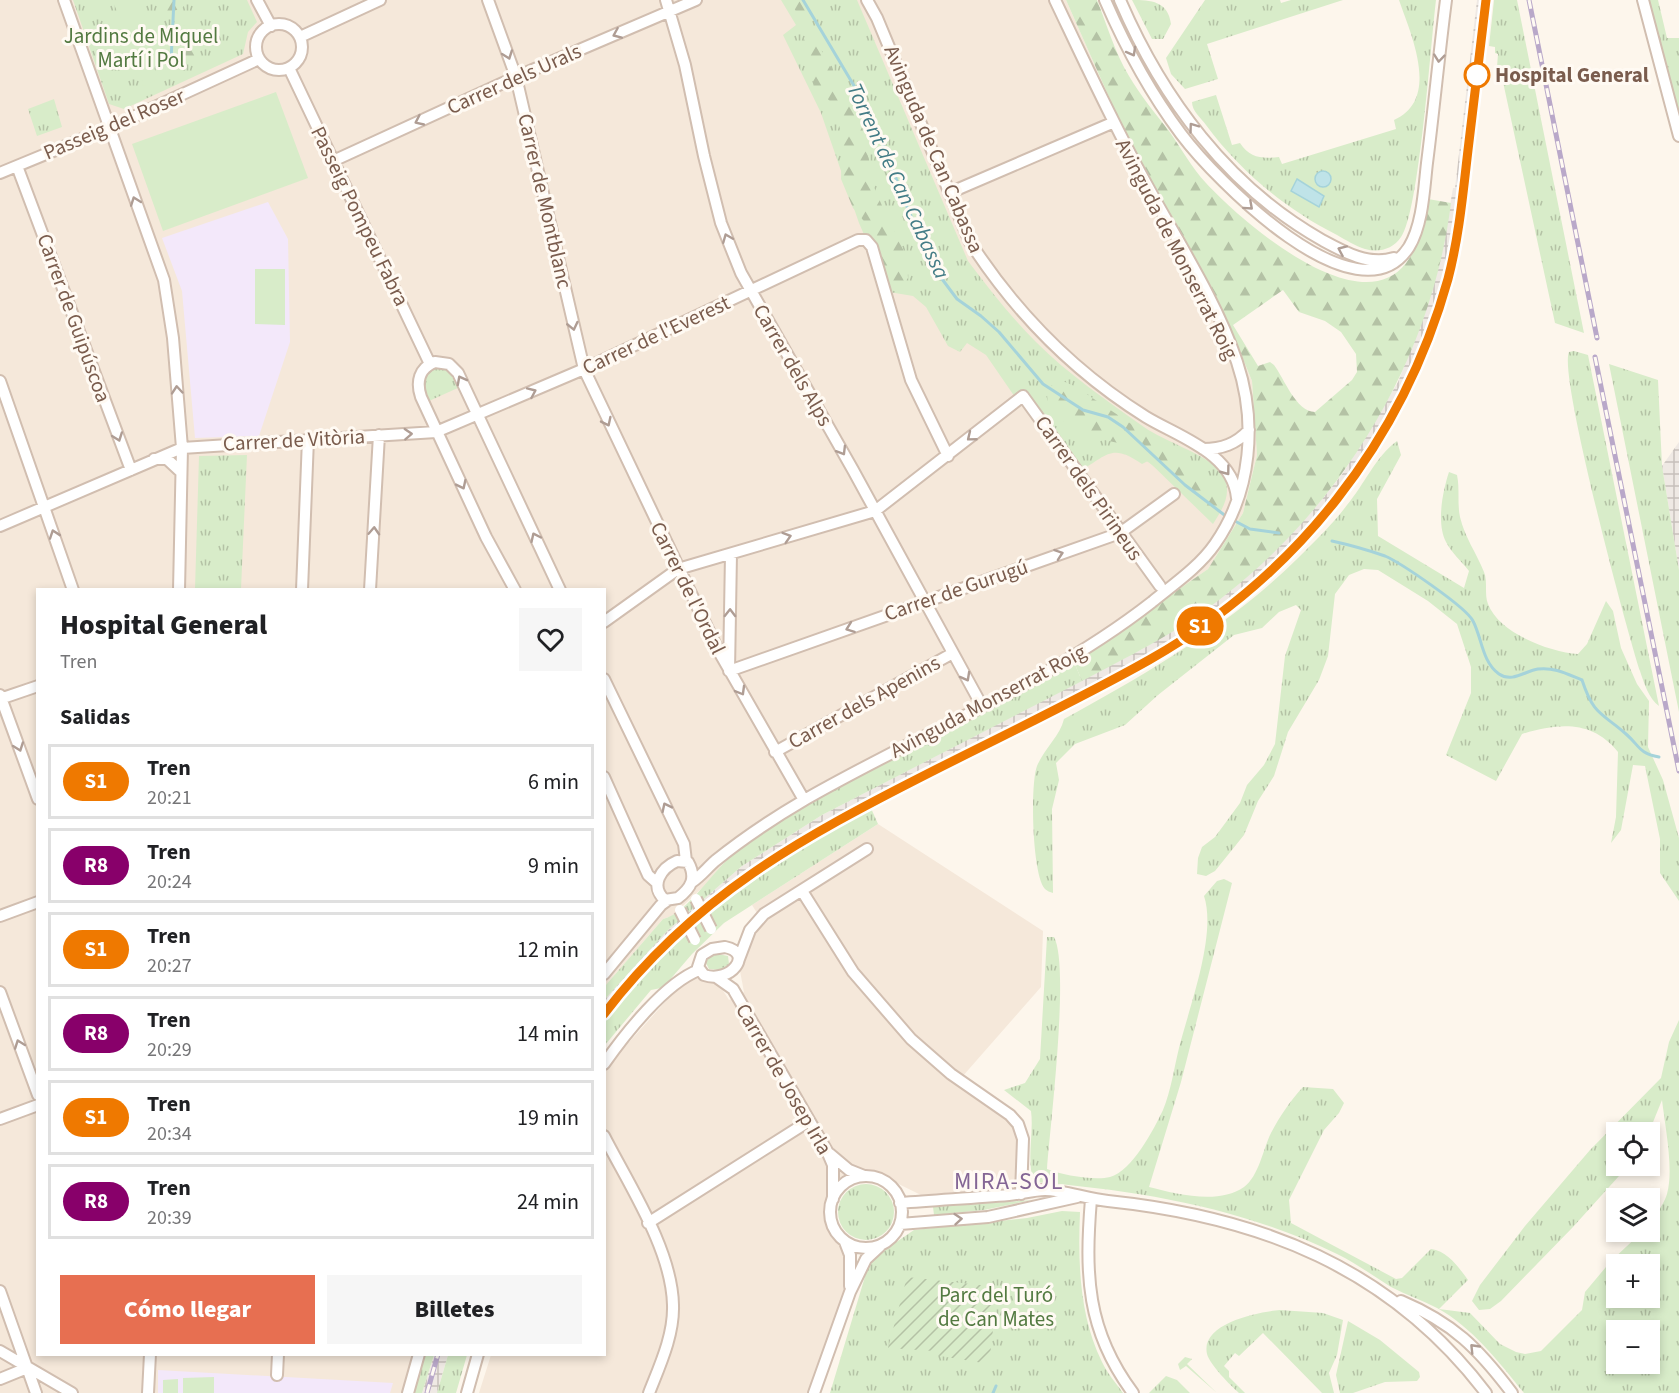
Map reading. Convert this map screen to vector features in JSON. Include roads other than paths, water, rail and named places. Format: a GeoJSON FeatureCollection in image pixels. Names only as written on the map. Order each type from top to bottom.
{"type":"FeatureCollection","features":[{"type":"Feature","properties":{"kind":"street"},"geometry":{"type":"LineString","coordinates":[[64,0],[164,280],[182,448],[178,588]]}},
{"type":"Feature","properties":{"kind":"street"},"geometry":{"type":"LineString","coordinates":[[257,0],[271,26]]}},
{"type":"Feature","properties":{"kind":"street"},"geometry":{"type":"LineString","coordinates":[[300,37],[358,4],[380,0]]}},
{"type":"Feature","properties":{"kind":"street","name":"Carrer de Montblanc"},"geometry":{"type":"LineString","coordinates":[[488,0],[516,77],[584,369]]}},
{"type":"Feature","properties":{"kind":"street","name":"Carrer dels Alps"},"geometry":{"type":"LineString","coordinates":[[666,0],[671,11],[721,223],[751,291],[875,510],[982,706]]}},
{"type":"Feature","properties":{"kind":"street","name":"Carrer dels Urals"},"geometry":{"type":"LineString","coordinates":[[333,161],[516,77],[696,0]]}},
{"type":"Feature","properties":{"kind":"street","name":"Avinguda de Can Cabassa"},"geometry":{"type":"LineString","coordinates":[[867,0],[877,18],[970,242],[1027,320],[1062,355],[1106,388],[1145,416],[1213,454],[1232,477],[1237,505]]}},
{"type":"Feature","properties":{"kind":"street","name":"Avinguda de Monserrat Roig"},"geometry":{"type":"LineString","coordinates":[[1056,0],[1112,123],[1184,253],[1231,346],[1246,400],[1249,430],[1244,476],[1237,505]]}},
{"type":"Feature","properties":{"kind":"street"},"geometry":{"type":"LineString","coordinates":[[1105,0],[1149,83],[1179,132],[1220,180],[1258,214],[1294,240],[1353,270],[1365,271],[1389,265],[1408,249],[1419,214],[1446,0]]}},
{"type":"Feature","properties":{"kind":"street"},"geometry":{"type":"LineString","coordinates":[[1120,0],[1160,76],[1191,124],[1237,177],[1266,204],[1302,229],[1336,248],[1371,260],[1398,257]]}},
{"type":"Feature","properties":{"kind":"street"},"geometry":{"type":"LineString","coordinates":[[1643,0],[1679,136]]}},
{"type":"Feature","properties":{"kind":"street"},"geometry":{"type":"LineString","coordinates":[[271,26],[291,27],[300,37],[301,55],[289,68],[269,68],[259,59],[257,40],[271,26]]}},
{"type":"Feature","properties":{"kind":"street","name":"Passeig del Roser"},"geometry":{"type":"LineString","coordinates":[[0,172],[109,128],[259,59]]}},
{"type":"Feature","properties":{"kind":"street","name":"Passeig Pompeu Fabra"},"geometry":{"type":"LineString","coordinates":[[289,68],[430,364]]}},
{"type":"Feature","properties":{"kind":"street"},"geometry":{"type":"LineString","coordinates":[[950,192],[1112,123]]}},
{"type":"Feature","properties":{"kind":"street","name":"Carrer de Guipúscoa"},"geometry":{"type":"LineString","coordinates":[[17,166],[130,470]]}},
{"type":"Feature","properties":{"kind":"street","name":"Carrer de l'Everest"},"geometry":{"type":"LineString","coordinates":[[479,415],[584,369],[853,241],[866,240],[872,247],[911,381],[948,456]]}},
{"type":"Feature","properties":{"kind":"street"},"geometry":{"type":"LineString","coordinates":[[513,588],[436,432],[419,391],[420,377],[430,364],[445,363],[454,368],[479,415],[559,588]]}},
{"type":"Feature","properties":{"kind":"street","name":"Carrer de l'Ordal"},"geometry":{"type":"LineString","coordinates":[[584,369],[678,569],[729,671],[804,800]]}},
{"type":"Feature","properties":{"kind":"street"},"geometry":{"type":"LineString","coordinates":[[0,381],[73,588]]}},
{"type":"Feature","properties":{"kind":"street","name":"Carrer dels Pirineus"},"geometry":{"type":"LineString","coordinates":[[948,456],[1023,396],[1160,586]]}},
{"type":"Feature","properties":{"kind":"street"},"geometry":{"type":"LineString","coordinates":[[436,432],[479,415]]}},
{"type":"Feature","properties":{"kind":"street"},"geometry":{"type":"LineString","coordinates":[[1202,449],[1214,449],[1234,443],[1249,430]]}},
{"type":"Feature","properties":{"kind":"street","name":"Carrer de Vitòria"},"geometry":{"type":"LineString","coordinates":[[0,526],[182,448],[436,432]]}},
{"type":"Feature","properties":{"kind":"street"},"geometry":{"type":"LineString","coordinates":[[370,588],[379,435]]}},
{"type":"Feature","properties":{"kind":"street"},"geometry":{"type":"LineString","coordinates":[[302,588],[308,439]]}},
{"type":"Feature","properties":{"kind":"street"},"geometry":{"type":"LineString","coordinates":[[606,621],[678,569],[875,510],[948,456]]}},
{"type":"Feature","properties":{"kind":"street"},"geometry":{"type":"LineString","coordinates":[[154,459],[167,459],[182,472]]}},
{"type":"Feature","properties":{"kind":"street","name":"Carrer de Gurugú"},"geometry":{"type":"LineString","coordinates":[[729,671],[1120,533],[1174,494]]}},
{"type":"Feature","properties":{"kind":"street","name":"Avinguda Monserrat Roig"},"geometry":{"type":"LineString","coordinates":[[692,884],[714,862],[804,800],[1034,681],[1130,619],[1203,560],[1223,532],[1237,505]]}},
{"type":"Feature","properties":{"kind":"street"},"geometry":{"type":"LineString","coordinates":[[729,671],[731,554]]}},
{"type":"Feature","properties":{"kind":"street","name":"Carrer dels Apenins"},"geometry":{"type":"LineString","coordinates":[[775,752],[953,653]]}},
{"type":"Feature","properties":{"kind":"street"},"geometry":{"type":"LineString","coordinates":[[606,683],[684,844],[696,899],[711,928],[739,959]]}},
{"type":"Feature","properties":{"kind":"street"},"geometry":{"type":"LineString","coordinates":[[36,687],[0,698],[36,795]]}},
{"type":"Feature","properties":{"kind":"street"},"geometry":{"type":"LineString","coordinates":[[606,781],[648,875],[667,899],[680,910],[702,955]]}},
{"type":"Feature","properties":{"kind":"street"},"geometry":{"type":"LineString","coordinates":[[735,993],[733,971],[755,923],[764,914],[867,849]]}},
{"type":"Feature","properties":{"kind":"street"},"geometry":{"type":"LineString","coordinates":[[657,884],[661,872],[666,867],[677,861],[688,863]]}},
{"type":"Feature","properties":{"kind":"street","name":"Avinguda Monserrat Roig"},"geometry":{"type":"LineString","coordinates":[[688,863],[714,862]]}},
{"type":"Feature","properties":{"kind":"street"},"geometry":{"type":"LineString","coordinates":[[606,972],[667,899],[692,884]]}},
{"type":"Feature","properties":{"kind":"street"},"geometry":{"type":"LineString","coordinates":[[802,891],[853,972],[910,1039],[951,1074],[1010,1115],[1018,1124],[1023,1139],[1021,1194]]}},
{"type":"Feature","properties":{"kind":"street"},"geometry":{"type":"LineString","coordinates":[[0,916],[36,903]]}},
{"type":"Feature","properties":{"kind":"street"},"geometry":{"type":"LineString","coordinates":[[735,993],[730,986],[716,977],[704,975],[699,970],[698,960],[712,949],[728,948],[746,939]]}},
{"type":"Feature","properties":{"kind":"street"},"geometry":{"type":"LineString","coordinates":[[606,1062],[671,987],[699,970]]}},
{"type":"Feature","properties":{"kind":"street"},"geometry":{"type":"LineString","coordinates":[[716,977],[733,971]]}},
{"type":"Feature","properties":{"kind":"street"},"geometry":{"type":"LineString","coordinates":[[0,992],[36,1090]]}},
{"type":"Feature","properties":{"kind":"street","name":"Carrer de Josep Irla"},"geometry":{"type":"LineString","coordinates":[[735,993],[827,1151],[833,1165],[833,1199]]}},
{"type":"Feature","properties":{"kind":"street"},"geometry":{"type":"LineString","coordinates":[[0,1119],[36,1106]]}},
{"type":"Feature","properties":{"kind":"street"},"geometry":{"type":"LineString","coordinates":[[648,1223],[809,1121]]}},
{"type":"Feature","properties":{"kind":"street"},"geometry":{"type":"LineString","coordinates":[[606,1140],[665,1261],[673,1306],[666,1347],[649,1393]]}},
{"type":"Feature","properties":{"kind":"street"},"geometry":{"type":"LineString","coordinates":[[814,1393],[850,1292],[866,1259],[896,1232],[900,1224],[900,1203],[890,1185],[849,1170],[827,1151]]}},
{"type":"Feature","properties":{"kind":"street"},"geometry":{"type":"LineString","coordinates":[[850,1292],[850,1255],[845,1242],[838,1235],[831,1220],[833,1199],[845,1183],[865,1177]]}},
{"type":"Feature","properties":{"kind":"street"},"geometry":{"type":"LineString","coordinates":[[900,1203],[1021,1194],[1045,1190],[1077,1197],[1166,1208],[1227,1220],[1308,1251],[1374,1288],[1426,1311],[1459,1333],[1492,1366],[1512,1393]]}},
{"type":"Feature","properties":{"kind":"street"},"geometry":{"type":"LineString","coordinates":[[900,1224],[988,1216],[1077,1197]]}},
{"type":"Feature","properties":{"kind":"street"},"geometry":{"type":"LineString","coordinates":[[1091,1199],[1086,1263],[1095,1322],[1105,1348],[1133,1393]]}},
{"type":"Feature","properties":{"kind":"street"},"geometry":{"type":"LineString","coordinates":[[845,1242],[864,1248],[883,1244]]}},
{"type":"Feature","properties":{"kind":"street"},"geometry":{"type":"LineString","coordinates":[[1374,1288],[1426,1327],[1486,1393]]}},
{"type":"Feature","properties":{"kind":"street"},"geometry":{"type":"LineString","coordinates":[[0,1291],[36,1393]]}},
{"type":"Feature","properties":{"kind":"street"},"geometry":{"type":"LineString","coordinates":[[0,1351],[72,1393]]}},
{"type":"Feature","properties":{"kind":"street"},"geometry":{"type":"LineString","coordinates":[[148,1393],[150,1356]]}},
{"type":"Feature","properties":{"kind":"street"},"geometry":{"type":"LineString","coordinates":[[277,1375],[278,1356]]}},
{"type":"Feature","properties":{"kind":"street"},"geometry":{"type":"LineString","coordinates":[[408,1393],[418,1356]]}},
{"type":"Feature","properties":{"kind":"street"},"geometry":{"type":"LineString","coordinates":[[467,1393],[477,1356]]}},
{"type":"Feature","properties":{"kind":"street"},"geometry":{"type":"LineString","coordinates":[[0,1379],[27,1368]]}},
{"type":"Feature","properties":{"kind":"water"},"geometry":{"type":"Polygon","coordinates":[[[1323,171],[1329,173],[1331,179],[1329,185],[1323,187],[1317,185],[1315,179],[1317,173],[1323,171]]]}},
{"type":"Feature","properties":{"kind":"water"},"geometry":{"type":"Polygon","coordinates":[[[1297,179],[1324,196],[1319,207],[1291,191],[1297,179]]]}},
{"type":"Feature","properties":{"kind":"waterway"},"geometry":{"type":"LineString","coordinates":[[171,61],[174,0]]}},
{"type":"Feature","properties":{"kind":"waterway","name":"Torrent de Can Cabassa"},"geometry":{"type":"LineString","coordinates":[[803,0],[872,116],[909,212],[939,275],[957,299],[999,332],[1043,384],[1083,410],[1108,417],[1123,427],[1185,485],[1227,517]]}},
{"type":"Feature","properties":{"kind":"waterway"},"geometry":{"type":"LineString","coordinates":[[1233,520],[1250,529],[1279,533]]}},
{"type":"Feature","properties":{"kind":"waterway"},"geometry":{"type":"LineString","coordinates":[[1332,541],[1393,560],[1459,606],[1473,621],[1489,663],[1499,674],[1514,677],[1538,669],[1550,669],[1582,680],[1590,701],[1599,712],[1643,751],[1659,757]]}},
{"type":"Feature","properties":{"kind":"waterway"},"geometry":{"type":"LineString","coordinates":[[993,1393],[996,1386]]}},
{"type":"Feature","properties":{"kind":"railway"},"geometry":{"type":"LineString","coordinates":[[706,908],[741,880],[817,830],[897,787],[1103,686],[1152,659],[1204,625],[1253,587],[1298,544],[1339,497],[1375,447],[1405,393],[1430,336],[1449,276],[1463,208],[1486,0]]}},
{"type":"Feature","properties":{"kind":"railway"},"geometry":{"type":"LineString","coordinates":[[1529,0],[1597,338]]}},
{"type":"Feature","properties":{"kind":"railway"},"geometry":{"type":"LineString","coordinates":[[1595,357],[1679,771]]}},
{"type":"Feature","properties":{"kind":"railway"},"geometry":{"type":"LineString","coordinates":[[606,1011],[625,987],[684,928]]}},
{"type":"Feature","properties":{"kind":"railway"},"geometry":{"type":"LineString","coordinates":[[427,1393],[437,1356]]}},
{"type":"Feature","properties":{"kind":"train","name":"S1"},"geometry":{"type":"LineString","coordinates":[[606,1011],[625,987],[680,930],[735,884],[768,861],[827,825],[1152,659],[1215,617],[1257,584],[1307,536],[1357,476],[1396,409],[1425,349],[1448,279],[1458,232],[1486,0]]}},
{"type":"Feature","properties":{"kind":"place","name":"Hospital General"},"geometry":{"type":"Point","coordinates":[1477,75]}},
{"type":"Feature","properties":{"kind":"district","name":"MIRA-SOL"},"geometry":{"type":"Point","coordinates":[1009,1181]}},
{"type":"Feature","properties":{"kind":"park label","name":"Jardins de Miquel Martí i Pol"},"geometry":{"type":"Point","coordinates":[141,48]}},
{"type":"Feature","properties":{"kind":"park label","name":"Parc del Turó de Can Mates"},"geometry":{"type":"Point","coordinates":[996,1307]}}]}
